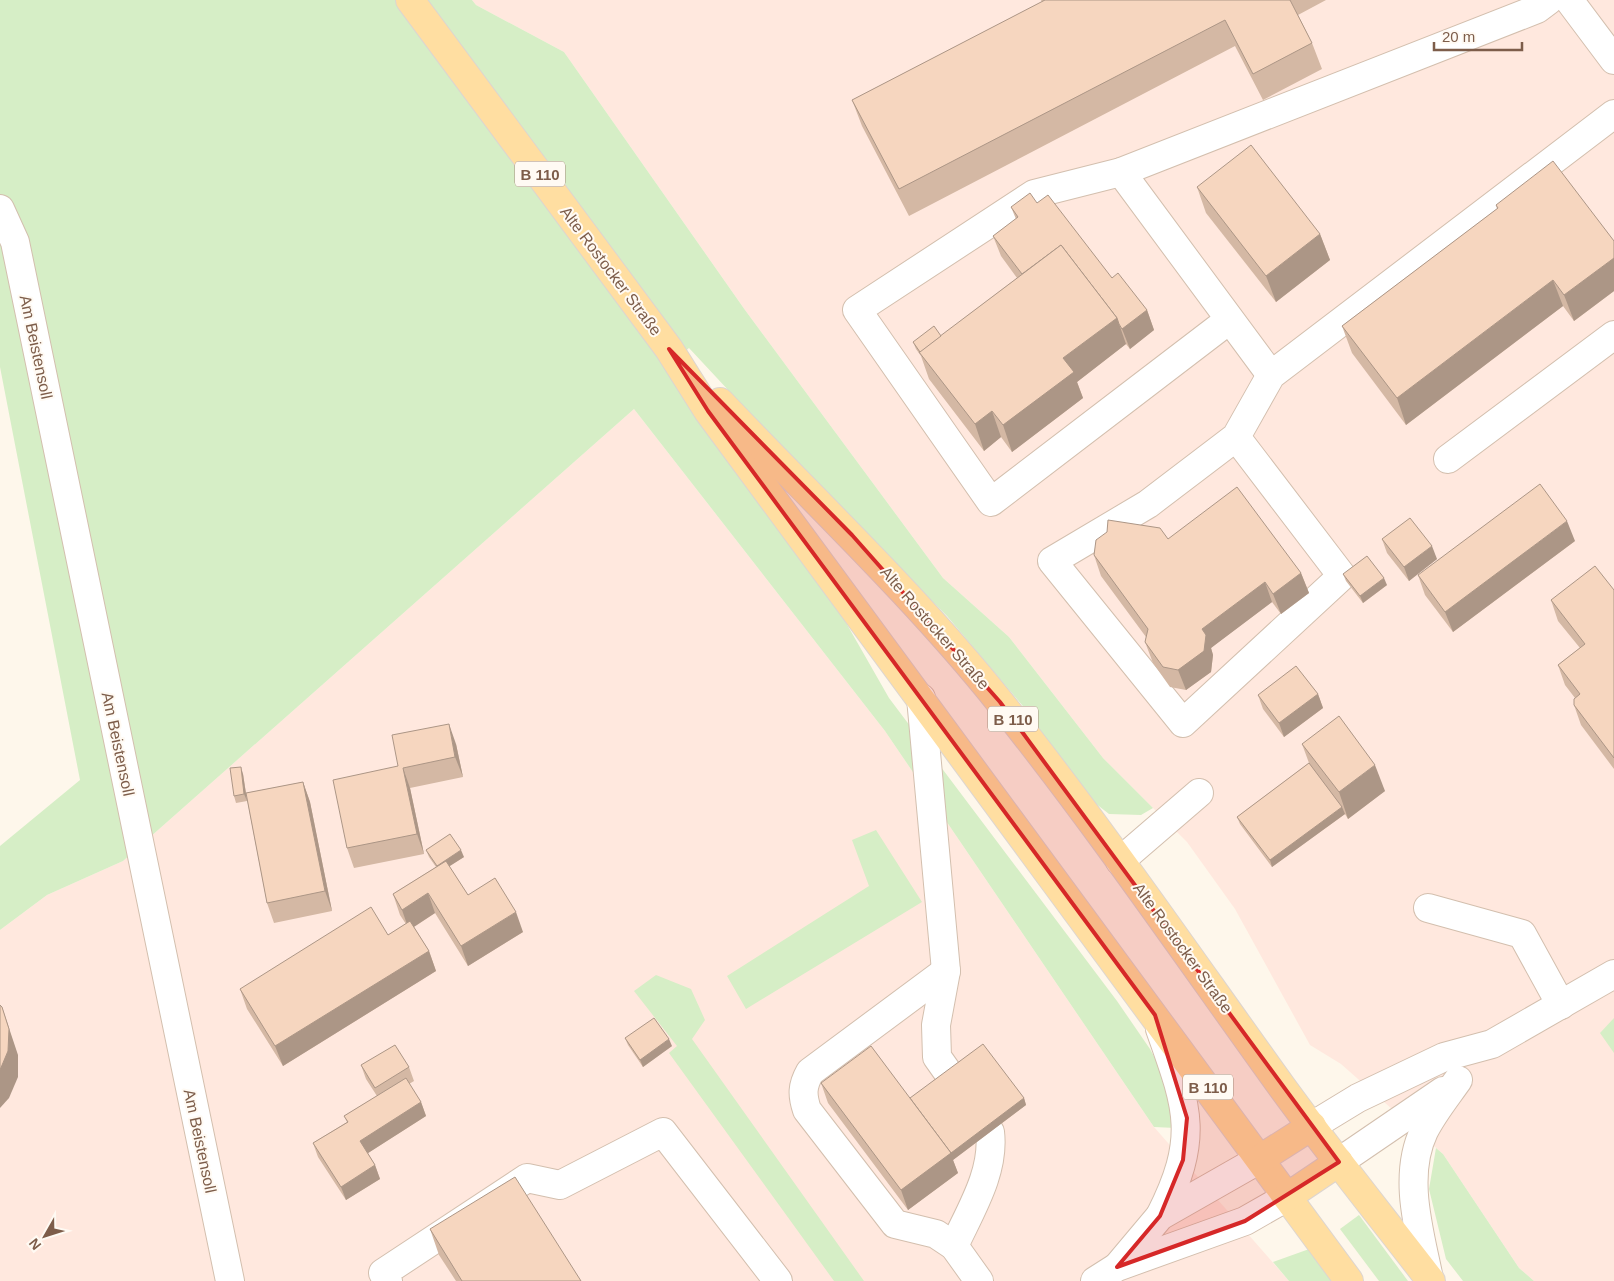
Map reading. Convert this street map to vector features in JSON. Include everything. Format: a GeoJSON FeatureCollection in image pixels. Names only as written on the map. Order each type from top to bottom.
{"type":"FeatureCollection","features":[{"type":"Feature","properties":{"kind":"main road","name":"Alte Rostocker Straße"},"geometry":{"type":"LineString","coordinates":[[410,0],[669,349],[708,411],[1260,1159]]}},
{"type":"Feature","properties":{"kind":"main road","name":"Alte Rostocker Straße"},"geometry":{"type":"LineString","coordinates":[[669,349],[785,470],[852,535],[938,627],[1000,702],[1120,860],[1312,1126]]}},
{"type":"Feature","properties":{"kind":"main road"},"geometry":{"type":"LineString","coordinates":[[1260,1159],[1312,1126]]}},
{"type":"Feature","properties":{"kind":"main road","name":"B 110"},"geometry":{"type":"LineString","coordinates":[[1312,1126],[1430,1280]]}},
{"type":"Feature","properties":{"kind":"main road","name":"B 110"},"geometry":{"type":"LineString","coordinates":[[1260,1159],[1349,1281]]}},
{"type":"Feature","properties":{"kind":"main road"},"geometry":{"type":"LineString","coordinates":[[1287,1197],[1339,1162]]}},
{"type":"Feature","properties":{"kind":"street"},"geometry":{"type":"LineString","coordinates":[[1229,320],[991,502],[857,310],[1034,194],[1121,172],[1537,9],[1549,0]]}},
{"type":"Feature","properties":{"kind":"street"},"geometry":{"type":"LineString","coordinates":[[1569,0],[1613,55]]}},
{"type":"Feature","properties":{"kind":"street"},"geometry":{"type":"LineString","coordinates":[[1236,436],[1342,576],[1183,723],[1052,561],[1148,504],[1236,436],[1271,375],[1614,114]]}},
{"type":"Feature","properties":{"kind":"street"},"geometry":{"type":"LineString","coordinates":[[1121,172],[1271,375]]}},
{"type":"Feature","properties":{"kind":"street","name":"Am Beistensoll"},"geometry":{"type":"LineString","coordinates":[[0,209],[15,242],[230,1281]]}},
{"type":"Feature","properties":{"kind":"street"},"geometry":{"type":"LineString","coordinates":[[1448,459],[1614,335]]}},
{"type":"Feature","properties":{"kind":"street"},"geometry":{"type":"LineString","coordinates":[[921,698],[946,971],[936,1025],[937,1057],[990,1132],[991,1143],[989,1165],[954,1246]]}},
{"type":"Feature","properties":{"kind":"street"},"geometry":{"type":"LineString","coordinates":[[1120,860],[1199,793]]}},
{"type":"Feature","properties":{"kind":"street"},"geometry":{"type":"LineString","coordinates":[[1428,908],[1522,934],[1561,1005]]}},
{"type":"Feature","properties":{"kind":"street"},"geometry":{"type":"LineString","coordinates":[[946,971],[810,1072],[804,1083],[802,1096],[807,1110],[895,1224],[936,1234],[954,1246],[979,1281]]}},
{"type":"Feature","properties":{"kind":"street"},"geometry":{"type":"LineString","coordinates":[[1312,1126],[1352,1102],[1444,1057],[1492,1044],[1614,974]]}},
{"type":"Feature","properties":{"kind":"street"},"geometry":{"type":"LineString","coordinates":[[1106,1274],[1160,1216],[1176,1184],[1183,1160],[1186,1118],[1173,1066],[1155,1016]]}},
{"type":"Feature","properties":{"kind":"street"},"geometry":{"type":"LineString","coordinates":[[1430,1280],[1413,1191],[1416,1153],[1423,1133],[1436,1110],[1458,1080],[1492,1044]]}},
{"type":"Feature","properties":{"kind":"street"},"geometry":{"type":"LineString","coordinates":[[1339,1162],[1458,1080]]}},
{"type":"Feature","properties":{"kind":"street"},"geometry":{"type":"LineString","coordinates":[[388,1281],[383,1273],[527,1178],[560,1185],[663,1132],[778,1281]]}},
{"type":"Feature","properties":{"kind":"street"},"geometry":{"type":"LineString","coordinates":[[1160,1216],[1260,1159]]}},
{"type":"Feature","properties":{"kind":"street"},"geometry":{"type":"LineString","coordinates":[[1106,1274],[1245,1221],[1287,1197]]}},
{"type":"Feature","properties":{"kind":"highlighted area"},"geometry":{"type":"Polygon","coordinates":[[[669,349],[852,535],[1000,702],[1339,1162],[1245,1221],[1117,1267],[1160,1216],[1183,1160],[1187,1118],[1155,1015],[708,411],[669,349]]]}},
{"type":"Feature","properties":{"kind":"shaded area"},"geometry":{"type":"Polygon","coordinates":[[[472,0],[1614,0],[1614,1281],[1534,1281],[1519,1268],[1443,1154],[1341,1064],[1310,1045],[1235,909],[1187,842],[1103,758],[1009,637],[943,578],[745,310],[564,52],[476,5],[472,0]]]}},
{"type":"Feature","properties":{"kind":"shaded area"},"geometry":{"type":"Polygon","coordinates":[[[634,409],[885,731],[1154,1127],[1289,1281],[0,1281],[0,930],[47,895],[123,861],[634,409]]]}},
{"type":"Feature","properties":{"kind":"green space"},"geometry":{"type":"Polygon","coordinates":[[[0,0],[472,0],[476,5],[564,52],[745,310],[943,578],[1009,637],[1103,758],[1153,808],[1141,815],[1109,814],[1086,796],[1022,705],[947,616],[823,492],[689,348],[664,368],[829,593],[889,698],[1117,1001],[1150,1049],[1169,1085],[1176,1128],[1154,1127],[885,731],[634,409],[123,861],[47,895],[0,930],[0,846],[80,780],[0,367],[0,0]]]}},
{"type":"Feature","properties":{"kind":"green space"},"geometry":{"type":"Polygon","coordinates":[[[876,830],[922,902],[746,1009],[727,976],[869,886],[852,840],[876,830]]]}},
{"type":"Feature","properties":{"kind":"green space"},"geometry":{"type":"Polygon","coordinates":[[[656,975],[691,989],[705,1020],[692,1039],[864,1281],[834,1281],[669,1053],[677,1046],[634,991],[656,975]]]}},
{"type":"Feature","properties":{"kind":"green space"},"geometry":{"type":"Polygon","coordinates":[[[1614,1018],[1614,1053],[1600,1033],[1614,1018]]]}},
{"type":"Feature","properties":{"kind":"green space"},"geometry":{"type":"Polygon","coordinates":[[[1436,1148],[1443,1154],[1519,1268],[1534,1281],[1463,1281],[1446,1259],[1429,1189],[1436,1148]]]}},
{"type":"Feature","properties":{"kind":"green space"},"geometry":{"type":"Polygon","coordinates":[[[1359,1215],[1408,1281],[1379,1281],[1340,1229],[1359,1215]]]}},
{"type":"Feature","properties":{"kind":"green space"},"geometry":{"type":"Polygon","coordinates":[[[1312,1248],[1336,1281],[1289,1281],[1273,1262],[1312,1248]]]}},
{"type":"Feature","properties":{"kind":"building"},"geometry":{"type":"Polygon","coordinates":[[[1045,0],[1290,0],[1312,43],[1253,74],[1225,20],[899,189],[852,100],[1045,0]]]}},
{"type":"Feature","properties":{"kind":"building"},"geometry":{"type":"Polygon","coordinates":[[[1251,145],[1320,234],[1266,276],[1197,187],[1251,145]]]}},
{"type":"Feature","properties":{"kind":"building"},"geometry":{"type":"Polygon","coordinates":[[[1553,161],[1614,241],[1614,258],[1564,295],[1553,280],[1397,398],[1342,326],[1498,208],[1496,205],[1553,161]]]}},
{"type":"Feature","properties":{"kind":"building"},"geometry":{"type":"Polygon","coordinates":[[[1030,193],[1037,203],[1048,195],[1112,278],[1118,273],[1147,310],[1122,329],[1117,318],[1061,245],[1022,274],[993,236],[1018,217],[1011,207],[1030,193]]]}},
{"type":"Feature","properties":{"kind":"building"},"geometry":{"type":"Polygon","coordinates":[[[1061,245],[1117,318],[1063,358],[1074,372],[1003,425],[992,411],[975,424],[919,352],[1061,245]]]}},
{"type":"Feature","properties":{"kind":"building"},"geometry":{"type":"Polygon","coordinates":[[[934,326],[941,336],[920,352],[913,342],[934,326]]]}},
{"type":"Feature","properties":{"kind":"building"},"geometry":{"type":"Polygon","coordinates":[[[1540,484],[1567,521],[1445,612],[1418,575],[1540,484]]]}},
{"type":"Feature","properties":{"kind":"building"},"geometry":{"type":"Polygon","coordinates":[[[1237,487],[1301,573],[1273,594],[1265,582],[1202,629],[1206,635],[1204,651],[1178,670],[1163,667],[1145,642],[1148,629],[1094,555],[1096,540],[1107,532],[1108,520],[1160,528],[1168,539],[1237,487]]]}},
{"type":"Feature","properties":{"kind":"building"},"geometry":{"type":"Polygon","coordinates":[[[1410,518],[1432,546],[1404,567],[1382,539],[1410,518]]]}},
{"type":"Feature","properties":{"kind":"building"},"geometry":{"type":"Polygon","coordinates":[[[1367,556],[1384,578],[1360,596],[1343,574],[1367,556]]]}},
{"type":"Feature","properties":{"kind":"building"},"geometry":{"type":"Polygon","coordinates":[[[1595,566],[1614,590],[1614,758],[1574,705],[1574,699],[1580,694],[1558,665],[1585,644],[1551,600],[1595,566]]]}},
{"type":"Feature","properties":{"kind":"building"},"geometry":{"type":"Polygon","coordinates":[[[1296,666],[1318,694],[1279,723],[1258,695],[1296,666]]]}},
{"type":"Feature","properties":{"kind":"building"},"geometry":{"type":"Polygon","coordinates":[[[1339,716],[1375,765],[1339,792],[1302,744],[1339,716]]]}},
{"type":"Feature","properties":{"kind":"building"},"geometry":{"type":"Polygon","coordinates":[[[449,724],[455,757],[403,768],[417,834],[347,848],[333,780],[398,766],[392,735],[449,724]]]}},
{"type":"Feature","properties":{"kind":"building"},"geometry":{"type":"Polygon","coordinates":[[[1309,763],[1342,807],[1270,860],[1237,817],[1309,763]]]}},
{"type":"Feature","properties":{"kind":"building"},"geometry":{"type":"Polygon","coordinates":[[[241,767],[244,794],[234,796],[230,768],[241,767]]]}},
{"type":"Feature","properties":{"kind":"building"},"geometry":{"type":"Polygon","coordinates":[[[303,782],[325,891],[267,903],[246,793],[303,782]]]}},
{"type":"Feature","properties":{"kind":"building"},"geometry":{"type":"Polygon","coordinates":[[[450,834],[461,850],[437,866],[426,850],[450,834]]]}},
{"type":"Feature","properties":{"kind":"building"},"geometry":{"type":"Polygon","coordinates":[[[446,861],[468,895],[495,878],[516,912],[461,946],[428,893],[402,910],[393,894],[446,861]]]}},
{"type":"Feature","properties":{"kind":"building"},"geometry":{"type":"Polygon","coordinates":[[[371,907],[388,935],[410,921],[429,951],[275,1046],[240,989],[371,907]]]}},
{"type":"Feature","properties":{"kind":"building"},"geometry":{"type":"Polygon","coordinates":[[[0,1005],[9,1029],[8,1051],[0,1070],[0,1005]]]}},
{"type":"Feature","properties":{"kind":"building"},"geometry":{"type":"Polygon","coordinates":[[[654,1018],[669,1039],[640,1060],[625,1038],[654,1018]]]}},
{"type":"Feature","properties":{"kind":"building"},"geometry":{"type":"Polygon","coordinates":[[[983,1044],[1024,1098],[951,1153],[910,1098],[983,1044]]]}},
{"type":"Feature","properties":{"kind":"building"},"geometry":{"type":"Polygon","coordinates":[[[395,1045],[409,1067],[375,1088],[361,1065],[395,1045]]]}},
{"type":"Feature","properties":{"kind":"building"},"geometry":{"type":"Polygon","coordinates":[[[871,1046],[951,1153],[901,1190],[821,1083],[871,1046]]]}},
{"type":"Feature","properties":{"kind":"building"},"geometry":{"type":"Polygon","coordinates":[[[406,1078],[421,1102],[360,1141],[375,1165],[341,1187],[313,1143],[348,1122],[344,1116],[406,1078]]]}},
{"type":"Feature","properties":{"kind":"building"},"geometry":{"type":"Polygon","coordinates":[[[515,1177],[581,1281],[462,1281],[430,1229],[515,1177]]]}}]}
